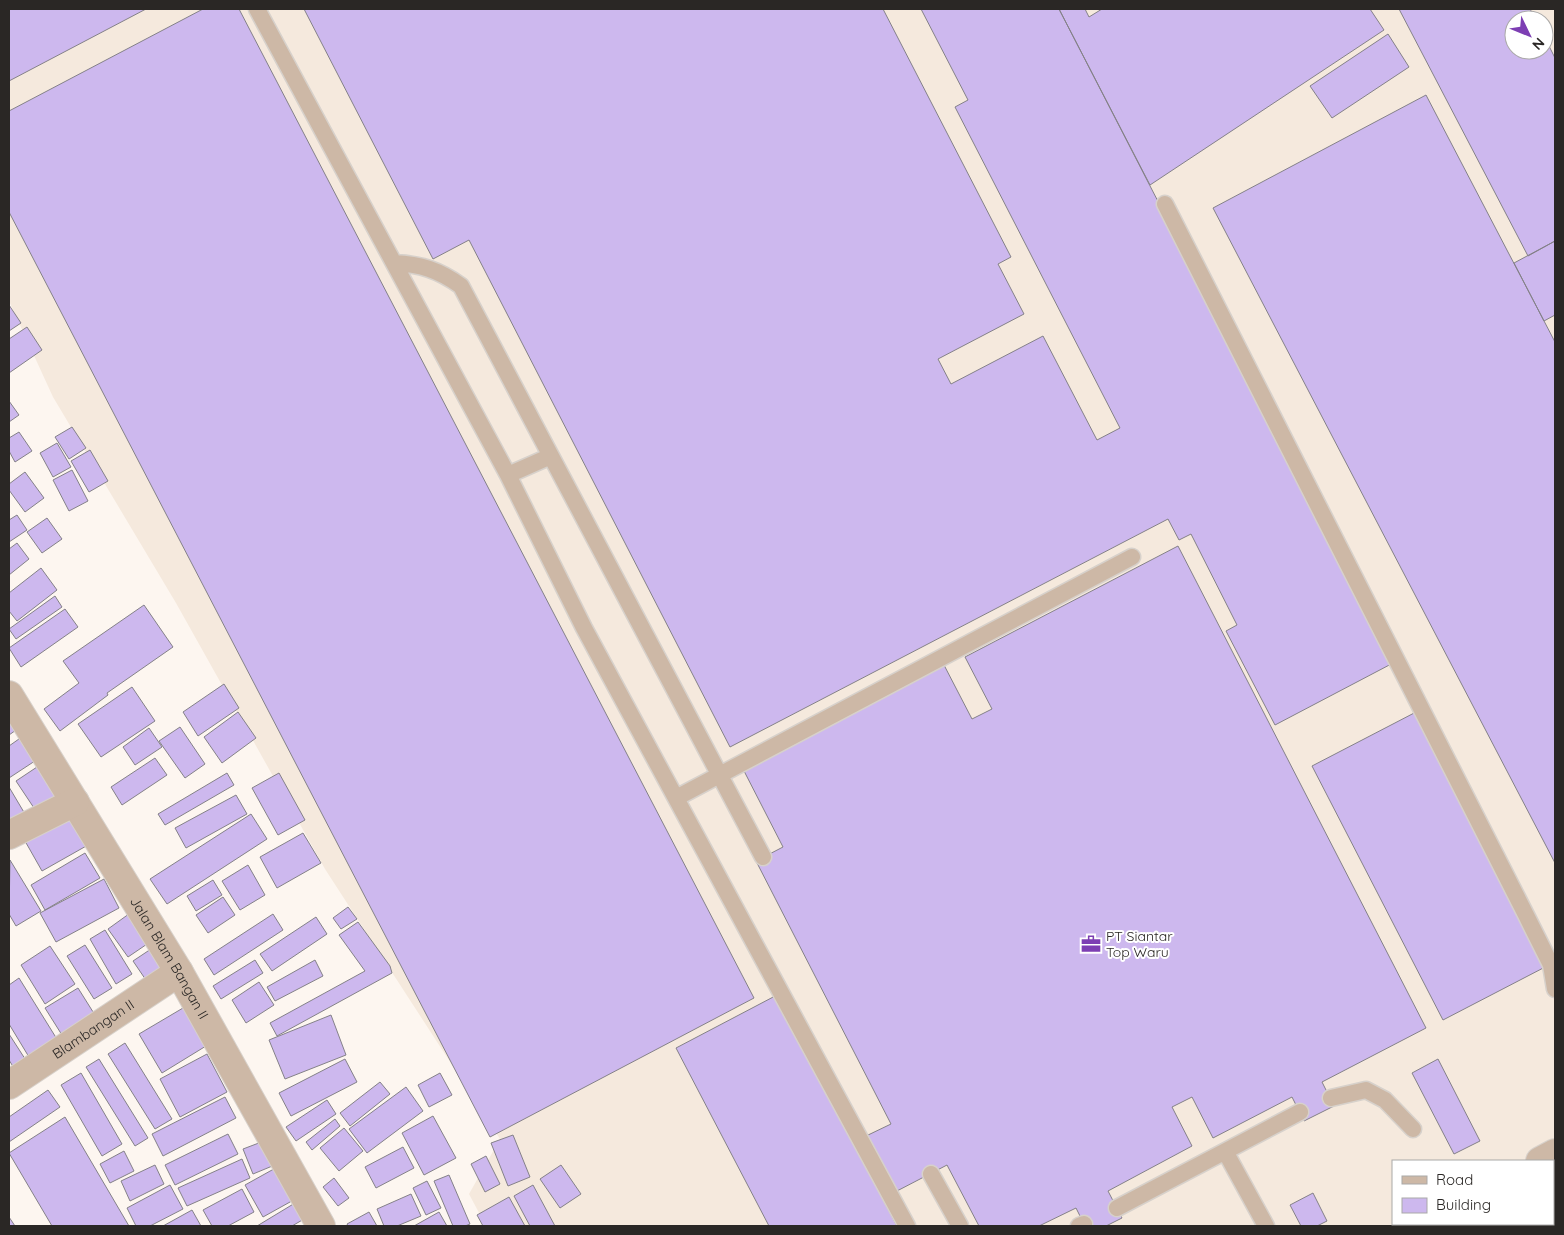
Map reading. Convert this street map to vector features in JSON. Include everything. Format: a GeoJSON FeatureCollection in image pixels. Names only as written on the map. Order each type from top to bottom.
{"type":"FeatureCollection","features":[{"type":"Feature","properties":{"kind":"street","name":"Jalan Blam Bangan II"},"geometry":{"type":"LineString","coordinates":[[9,695],[179,972],[320,1226]]}},
{"type":"Feature","properties":{"kind":"street"},"geometry":{"type":"LineString","coordinates":[[9,835],[75,802]]}},
{"type":"Feature","properties":{"kind":"street","name":"Blambangan II"},"geometry":{"type":"LineString","coordinates":[[9,1086],[179,972]]}},
{"type":"Feature","properties":{"kind":"street"},"geometry":{"type":"LineString","coordinates":[[1542,1160],[1555,1153]]}},
{"type":"Feature","properties":{"kind":"lane"},"geometry":{"type":"LineString","coordinates":[[257,9],[508,475],[584,628],[907,1226]]}},
{"type":"Feature","properties":{"kind":"lane"},"geometry":{"type":"LineString","coordinates":[[1165,204],[1551,965],[1555,990]]}},
{"type":"Feature","properties":{"kind":"lane"},"geometry":{"type":"LineString","coordinates":[[394,264],[416,264],[443,273],[461,286],[763,857]]}},
{"type":"Feature","properties":{"kind":"lane"},"geometry":{"type":"LineString","coordinates":[[508,475],[551,456]]}},
{"type":"Feature","properties":{"kind":"lane"},"geometry":{"type":"LineString","coordinates":[[676,798],[1132,557]]}},
{"type":"Feature","properties":{"kind":"lane"},"geometry":{"type":"LineString","coordinates":[[1331,1098],[1366,1090],[1384,1100],[1412,1129]]}},
{"type":"Feature","properties":{"kind":"lane"},"geometry":{"type":"LineString","coordinates":[[1117,1208],[1226,1153],[1300,1112]]}},
{"type":"Feature","properties":{"kind":"lane"},"geometry":{"type":"LineString","coordinates":[[1226,1153],[1266,1226]]}},
{"type":"Feature","properties":{"kind":"lane"},"geometry":{"type":"LineString","coordinates":[[931,1174],[960,1226]]}},
{"type":"Feature","properties":{"kind":"shaded area"},"geometry":{"type":"Polygon","coordinates":[[[9,9],[1555,9],[1555,1226],[486,1226],[469,1194],[500,1139],[325,869],[176,603],[53,397],[9,301],[9,9]]]}},
{"type":"Feature","properties":{"kind":"building"},"geometry":{"type":"Polygon","coordinates":[[[9,9],[146,9],[9,81],[9,9]]]}},
{"type":"Feature","properties":{"kind":"building"},"geometry":{"type":"Polygon","coordinates":[[[203,9],[239,9],[754,998],[490,1137],[9,212],[9,111],[203,9]]]}},
{"type":"Feature","properties":{"kind":"building"},"geometry":{"type":"Polygon","coordinates":[[[304,9],[883,9],[1011,257],[998,264],[1024,314],[938,359],[951,384],[1043,336],[1097,440],[1120,428],[955,107],[968,100],[921,9],[1059,9],[1395,662],[1275,725],[1226,631],[1237,625],[1191,534],[1179,540],[1168,519],[730,747],[469,240],[433,259],[304,9]]]}},
{"type":"Feature","properties":{"kind":"building"},"geometry":{"type":"Polygon","coordinates":[[[1059,9],[1085,9],[1089,17],[1102,9],[1370,9],[1384,30],[1150,185],[1059,9]]]}},
{"type":"Feature","properties":{"kind":"building"},"geometry":{"type":"Polygon","coordinates":[[[1399,9],[1531,10],[1504,10],[1504,60],[1554,60],[1554,56],[1555,58],[1555,241],[1528,256],[1399,9]]]}},
{"type":"Feature","properties":{"kind":"building"},"geometry":{"type":"Polygon","coordinates":[[[1388,34],[1409,67],[1332,118],[1310,86],[1388,34]]]}},
{"type":"Feature","properties":{"kind":"building"},"geometry":{"type":"Polygon","coordinates":[[[1426,95],[1555,342],[1555,863],[1213,208],[1426,95]]]}},
{"type":"Feature","properties":{"kind":"building"},"geometry":{"type":"Polygon","coordinates":[[[1555,241],[1555,315],[1544,321],[1514,263],[1555,241]]]}},
{"type":"Feature","properties":{"kind":"building"},"geometry":{"type":"Polygon","coordinates":[[[9,305],[21,323],[9,331],[9,305]]]}},
{"type":"Feature","properties":{"kind":"building"},"geometry":{"type":"Polygon","coordinates":[[[27,327],[42,350],[9,373],[9,339],[27,327]]]}},
{"type":"Feature","properties":{"kind":"building"},"geometry":{"type":"Polygon","coordinates":[[[9,401],[19,415],[9,422],[9,401]]]}},
{"type":"Feature","properties":{"kind":"building"},"geometry":{"type":"Polygon","coordinates":[[[72,427],[86,448],[69,459],[55,437],[72,427]]]}},
{"type":"Feature","properties":{"kind":"building"},"geometry":{"type":"Polygon","coordinates":[[[19,432],[32,451],[15,462],[9,451],[9,438],[19,432]]]}},
{"type":"Feature","properties":{"kind":"building"},"geometry":{"type":"Polygon","coordinates":[[[57,443],[71,467],[53,477],[40,453],[57,443]]]}},
{"type":"Feature","properties":{"kind":"building"},"geometry":{"type":"Polygon","coordinates":[[[90,450],[108,481],[89,492],[71,461],[90,450]]]}},
{"type":"Feature","properties":{"kind":"building"},"geometry":{"type":"Polygon","coordinates":[[[72,470],[88,501],[69,511],[53,480],[72,470]]]}},
{"type":"Feature","properties":{"kind":"building"},"geometry":{"type":"Polygon","coordinates":[[[25,472],[44,498],[25,512],[9,490],[9,484],[25,472]]]}},
{"type":"Feature","properties":{"kind":"building"},"geometry":{"type":"Polygon","coordinates":[[[17,515],[27,530],[9,542],[9,520],[17,515]]]}},
{"type":"Feature","properties":{"kind":"building"},"geometry":{"type":"Polygon","coordinates":[[[47,518],[62,539],[42,553],[27,532],[47,518]]]}},
{"type":"Feature","properties":{"kind":"building"},"geometry":{"type":"Polygon","coordinates":[[[17,543],[29,559],[9,575],[9,549],[17,543]]]}},
{"type":"Feature","properties":{"kind":"building","name":"PT Siantar Top Waru"},"geometry":{"type":"Polygon","coordinates":[[[1178,546],[1426,1028],[1322,1082],[1334,1106],[1304,1121],[1292,1097],[1213,1138],[1192,1097],[1172,1107],[1192,1146],[1108,1191],[1122,1218],[1106,1226],[1085,1226],[1076,1208],[1039,1226],[979,1226],[947,1165],[895,1192],[866,1136],[891,1124],[756,861],[783,847],[743,769],[944,665],[972,719],[992,709],[965,657],[1178,546]]]}},
{"type":"Feature","properties":{"kind":"building"},"geometry":{"type":"Polygon","coordinates":[[[41,568],[57,590],[17,621],[9,611],[9,593],[41,568]]]}},
{"type":"Feature","properties":{"kind":"building"},"geometry":{"type":"Polygon","coordinates":[[[55,596],[62,607],[16,639],[9,629],[55,596]]]}},
{"type":"Feature","properties":{"kind":"building"},"geometry":{"type":"Polygon","coordinates":[[[144,605],[173,647],[107,693],[108,695],[60,731],[44,709],[79,683],[63,661],[144,605]]]}},
{"type":"Feature","properties":{"kind":"building"},"geometry":{"type":"Polygon","coordinates":[[[65,609],[78,627],[21,667],[9,648],[65,609]]]}},
{"type":"Feature","properties":{"kind":"building"},"geometry":{"type":"Polygon","coordinates":[[[224,684],[239,708],[198,736],[183,712],[224,684]]]}},
{"type":"Feature","properties":{"kind":"building"},"geometry":{"type":"Polygon","coordinates":[[[132,687],[155,721],[101,757],[78,724],[132,687]]]}},
{"type":"Feature","properties":{"kind":"building"},"geometry":{"type":"Polygon","coordinates":[[[1418,711],[1549,965],[1443,1020],[1312,766],[1418,711]]]}},
{"type":"Feature","properties":{"kind":"building"},"geometry":{"type":"Polygon","coordinates":[[[238,712],[256,738],[222,763],[204,737],[238,712]]]}},
{"type":"Feature","properties":{"kind":"building"},"geometry":{"type":"Polygon","coordinates":[[[9,713],[19,728],[9,735],[9,713]]]}},
{"type":"Feature","properties":{"kind":"building"},"geometry":{"type":"Polygon","coordinates":[[[180,727],[205,764],[185,778],[159,741],[180,727]]]}},
{"type":"Feature","properties":{"kind":"building"},"geometry":{"type":"Polygon","coordinates":[[[149,728],[162,747],[135,765],[123,747],[149,728]]]}},
{"type":"Feature","properties":{"kind":"building"},"geometry":{"type":"Polygon","coordinates":[[[26,734],[41,757],[9,778],[9,746],[26,734]]]}},
{"type":"Feature","properties":{"kind":"building"},"geometry":{"type":"Polygon","coordinates":[[[155,758],[167,775],[122,805],[111,787],[155,758]]]}},
{"type":"Feature","properties":{"kind":"building"},"geometry":{"type":"Polygon","coordinates":[[[43,763],[63,794],[36,811],[16,781],[43,763]]]}},
{"type":"Feature","properties":{"kind":"building"},"geometry":{"type":"Polygon","coordinates":[[[227,773],[234,785],[165,825],[158,814],[227,773]]]}},
{"type":"Feature","properties":{"kind":"building"},"geometry":{"type":"Polygon","coordinates":[[[279,773],[305,820],[278,835],[252,788],[279,773]]]}},
{"type":"Feature","properties":{"kind":"building"},"geometry":{"type":"Polygon","coordinates":[[[9,787],[25,814],[9,824],[9,787]]]}},
{"type":"Feature","properties":{"kind":"building"},"geometry":{"type":"Polygon","coordinates":[[[236,795],[247,814],[186,848],[175,828],[236,795]]]}},
{"type":"Feature","properties":{"kind":"building"},"geometry":{"type":"Polygon","coordinates":[[[251,814],[267,839],[167,904],[150,879],[251,814]]]}},
{"type":"Feature","properties":{"kind":"building"},"geometry":{"type":"Polygon","coordinates":[[[70,815],[88,845],[42,871],[25,841],[70,815]]]}},
{"type":"Feature","properties":{"kind":"building"},"geometry":{"type":"Polygon","coordinates":[[[303,833],[321,863],[277,888],[260,857],[303,833]]]}},
{"type":"Feature","properties":{"kind":"building"},"geometry":{"type":"Polygon","coordinates":[[[85,853],[100,878],[45,910],[31,885],[85,853]]]}},
{"type":"Feature","properties":{"kind":"building"},"geometry":{"type":"Polygon","coordinates":[[[10,860],[41,911],[16,926],[9,914],[10,860]]]}},
{"type":"Feature","properties":{"kind":"building"},"geometry":{"type":"Polygon","coordinates":[[[248,865],[265,895],[240,910],[222,881],[248,865]]]}},
{"type":"Feature","properties":{"kind":"building"},"geometry":{"type":"Polygon","coordinates":[[[104,879],[119,908],[56,942],[40,913],[104,879]]]}},
{"type":"Feature","properties":{"kind":"building"},"geometry":{"type":"Polygon","coordinates":[[[213,880],[222,895],[196,911],[187,896],[213,880]]]}},
{"type":"Feature","properties":{"kind":"building"},"geometry":{"type":"Polygon","coordinates":[[[223,897],[235,915],[208,933],[196,915],[223,897]]]}},
{"type":"Feature","properties":{"kind":"building"},"geometry":{"type":"Polygon","coordinates":[[[348,907],[357,919],[341,929],[333,918],[348,907]]]}},
{"type":"Feature","properties":{"kind":"building"},"geometry":{"type":"Polygon","coordinates":[[[133,911],[153,940],[128,957],[108,929],[133,911]]]}},
{"type":"Feature","properties":{"kind":"building"},"geometry":{"type":"Polygon","coordinates":[[[273,914],[283,930],[214,975],[204,959],[273,914]]]}},
{"type":"Feature","properties":{"kind":"building"},"geometry":{"type":"Polygon","coordinates":[[[316,917],[327,934],[272,971],[260,954],[316,917]]]}},
{"type":"Feature","properties":{"kind":"building"},"geometry":{"type":"Polygon","coordinates":[[[358,922],[390,966],[392,973],[277,1036],[270,1023],[365,971],[339,935],[358,922]]]}},
{"type":"Feature","properties":{"kind":"building"},"geometry":{"type":"Polygon","coordinates":[[[105,930],[132,974],[116,984],[90,939],[105,930]]]}},
{"type":"Feature","properties":{"kind":"building"},"geometry":{"type":"Polygon","coordinates":[[[85,945],[112,988],[94,999],[67,956],[85,945]]]}},
{"type":"Feature","properties":{"kind":"building"},"geometry":{"type":"Polygon","coordinates":[[[50,946],[75,984],[45,1004],[21,965],[50,946]]]}},
{"type":"Feature","properties":{"kind":"building"},"geometry":{"type":"Polygon","coordinates":[[[154,947],[171,971],[150,986],[133,961],[154,947]]]}},
{"type":"Feature","properties":{"kind":"building"},"geometry":{"type":"Polygon","coordinates":[[[255,960],[263,973],[221,999],[213,986],[255,960]]]}},
{"type":"Feature","properties":{"kind":"building"},"geometry":{"type":"Polygon","coordinates":[[[315,960],[323,976],[275,1001],[267,987],[315,960]]]}},
{"type":"Feature","properties":{"kind":"building"},"geometry":{"type":"Polygon","coordinates":[[[19,978],[60,1044],[32,1062],[9,1024],[9,985],[19,978]]]}},
{"type":"Feature","properties":{"kind":"building"},"geometry":{"type":"Polygon","coordinates":[[[259,982],[274,1005],[246,1023],[232,1000],[259,982]]]}},
{"type":"Feature","properties":{"kind":"building"},"geometry":{"type":"Polygon","coordinates":[[[78,988],[100,1023],[67,1043],[45,1008],[78,988]]]}},
{"type":"Feature","properties":{"kind":"building"},"geometry":{"type":"Polygon","coordinates":[[[777,995],[897,1226],[769,1226],[676,1048],[777,995]]]}},
{"type":"Feature","properties":{"kind":"building"},"geometry":{"type":"Polygon","coordinates":[[[183,1008],[206,1046],[162,1073],[139,1034],[183,1008]]]}},
{"type":"Feature","properties":{"kind":"building"},"geometry":{"type":"Polygon","coordinates":[[[331,1015],[346,1055],[285,1079],[269,1040],[331,1015]]]}},
{"type":"Feature","properties":{"kind":"building"},"geometry":{"type":"Polygon","coordinates":[[[9,1034],[29,1065],[17,1073],[9,1060],[9,1034]]]}},
{"type":"Feature","properties":{"kind":"building"},"geometry":{"type":"Polygon","coordinates":[[[125,1043],[172,1119],[155,1129],[108,1054],[125,1043]]]}},
{"type":"Feature","properties":{"kind":"building"},"geometry":{"type":"Polygon","coordinates":[[[207,1054],[227,1092],[180,1117],[160,1079],[207,1054]]]}},
{"type":"Feature","properties":{"kind":"building"},"geometry":{"type":"Polygon","coordinates":[[[99,1059],[148,1138],[135,1146],[86,1067],[99,1059]]]}},
{"type":"Feature","properties":{"kind":"building"},"geometry":{"type":"Polygon","coordinates":[[[345,1059],[357,1082],[291,1116],[279,1093],[345,1059]]]}},
{"type":"Feature","properties":{"kind":"building"},"geometry":{"type":"Polygon","coordinates":[[[1438,1059],[1480,1141],[1454,1154],[1412,1073],[1438,1059]]]}},
{"type":"Feature","properties":{"kind":"building"},"geometry":{"type":"Polygon","coordinates":[[[81,1073],[122,1144],[102,1156],[61,1085],[81,1073]]]}},
{"type":"Feature","properties":{"kind":"building"},"geometry":{"type":"Polygon","coordinates":[[[440,1073],[452,1095],[429,1107],[418,1085],[440,1073]]]}},
{"type":"Feature","properties":{"kind":"building"},"geometry":{"type":"Polygon","coordinates":[[[380,1082],[390,1094],[350,1126],[340,1113],[380,1082]]]}},
{"type":"Feature","properties":{"kind":"building"},"geometry":{"type":"Polygon","coordinates":[[[406,1087],[423,1111],[367,1153],[349,1129],[406,1087]]]}},
{"type":"Feature","properties":{"kind":"building"},"geometry":{"type":"Polygon","coordinates":[[[48,1090],[60,1107],[9,1142],[9,1117],[48,1090]]]}},
{"type":"Feature","properties":{"kind":"building"},"geometry":{"type":"Polygon","coordinates":[[[225,1097],[236,1118],[163,1156],[152,1134],[225,1097]]]}},
{"type":"Feature","properties":{"kind":"building"},"geometry":{"type":"Polygon","coordinates":[[[327,1100],[336,1114],[296,1141],[286,1127],[327,1100]]]}},
{"type":"Feature","properties":{"kind":"building"},"geometry":{"type":"Polygon","coordinates":[[[433,1116],[456,1158],[424,1175],[402,1133],[433,1116]]]}},
{"type":"Feature","properties":{"kind":"building"},"geometry":{"type":"Polygon","coordinates":[[[65,1117],[129,1226],[52,1226],[9,1153],[65,1117]]]}},
{"type":"Feature","properties":{"kind":"building"},"geometry":{"type":"Polygon","coordinates":[[[335,1119],[340,1126],[312,1150],[306,1142],[335,1119]]]}},
{"type":"Feature","properties":{"kind":"building"},"geometry":{"type":"Polygon","coordinates":[[[344,1128],[363,1151],[339,1171],[320,1148],[344,1128]]]}},
{"type":"Feature","properties":{"kind":"building"},"geometry":{"type":"Polygon","coordinates":[[[228,1134],[238,1154],[175,1185],[165,1165],[228,1134]]]}},
{"type":"Feature","properties":{"kind":"building"},"geometry":{"type":"Polygon","coordinates":[[[513,1135],[530,1177],[508,1186],[491,1143],[513,1135]]]}},
{"type":"Feature","properties":{"kind":"building"},"geometry":{"type":"Polygon","coordinates":[[[272,1138],[282,1162],[253,1174],[243,1149],[272,1138]]]}},
{"type":"Feature","properties":{"kind":"building"},"geometry":{"type":"Polygon","coordinates":[[[403,1147],[414,1168],[376,1188],[365,1167],[403,1147]]]}},
{"type":"Feature","properties":{"kind":"building"},"geometry":{"type":"Polygon","coordinates":[[[124,1151],[134,1171],[110,1183],[100,1164],[124,1151]]]}},
{"type":"Feature","properties":{"kind":"building"},"geometry":{"type":"Polygon","coordinates":[[[486,1156],[500,1184],[485,1192],[471,1164],[486,1156]]]}},
{"type":"Feature","properties":{"kind":"building"},"geometry":{"type":"Polygon","coordinates":[[[242,1159],[250,1178],[187,1206],[178,1188],[242,1159]]]}},
{"type":"Feature","properties":{"kind":"building"},"geometry":{"type":"Polygon","coordinates":[[[155,1165],[164,1184],[130,1201],[121,1181],[155,1165]]]}},
{"type":"Feature","properties":{"kind":"building"},"geometry":{"type":"Polygon","coordinates":[[[281,1165],[299,1197],[263,1217],[245,1185],[281,1165]]]}},
{"type":"Feature","properties":{"kind":"building"},"geometry":{"type":"Polygon","coordinates":[[[561,1165],[581,1194],[560,1208],[540,1179],[561,1165]]]}},
{"type":"Feature","properties":{"kind":"building"},"geometry":{"type":"Polygon","coordinates":[[[449,1175],[470,1224],[465,1226],[453,1226],[434,1181],[449,1175]]]}},
{"type":"Feature","properties":{"kind":"building"},"geometry":{"type":"Polygon","coordinates":[[[334,1178],[349,1198],[338,1206],[323,1187],[334,1178]]]}},
{"type":"Feature","properties":{"kind":"building"},"geometry":{"type":"Polygon","coordinates":[[[427,1181],[441,1208],[426,1215],[413,1188],[427,1181]]]}},
{"type":"Feature","properties":{"kind":"building"},"geometry":{"type":"Polygon","coordinates":[[[170,1185],[183,1209],[150,1226],[136,1226],[127,1208],[170,1185]]]}},
{"type":"Feature","properties":{"kind":"building"},"geometry":{"type":"Polygon","coordinates":[[[533,1185],[555,1226],[530,1226],[514,1196],[533,1185]]]}},
{"type":"Feature","properties":{"kind":"building"},"geometry":{"type":"Polygon","coordinates":[[[242,1189],[254,1212],[228,1226],[212,1226],[203,1210],[242,1189]]]}},
{"type":"Feature","properties":{"kind":"building"},"geometry":{"type":"Polygon","coordinates":[[[1313,1193],[1327,1221],[1317,1226],[1301,1226],[1290,1205],[1313,1193]]]}},
{"type":"Feature","properties":{"kind":"building"},"geometry":{"type":"Polygon","coordinates":[[[411,1194],[421,1216],[397,1226],[384,1226],[377,1209],[411,1194]]]}},
{"type":"Feature","properties":{"kind":"building"},"geometry":{"type":"Polygon","coordinates":[[[509,1197],[525,1226],[483,1226],[477,1215],[509,1197]]]}},
{"type":"Feature","properties":{"kind":"building"},"geometry":{"type":"Polygon","coordinates":[[[295,1203],[304,1219],[292,1226],[257,1226],[295,1203]]]}},
{"type":"Feature","properties":{"kind":"building"},"geometry":{"type":"Polygon","coordinates":[[[192,1210],[201,1226],[163,1226],[192,1210]]]}},
{"type":"Feature","properties":{"kind":"building"},"geometry":{"type":"Polygon","coordinates":[[[369,1212],[377,1226],[348,1226],[347,1224],[369,1212]]]}},
{"type":"Feature","properties":{"kind":"building"},"geometry":{"type":"Polygon","coordinates":[[[439,1212],[447,1226],[414,1226],[439,1212]]]}},
{"type":"Feature","properties":{"kind":"building"},"geometry":{"type":"Polygon","coordinates":[[[9,1217],[15,1226],[9,1226],[9,1217]]]}},
{"type":"Feature","properties":{"kind":"place","name":"PT Siantar Top Waru"},"geometry":{"type":"Point","coordinates":[1091,944]}}]}
